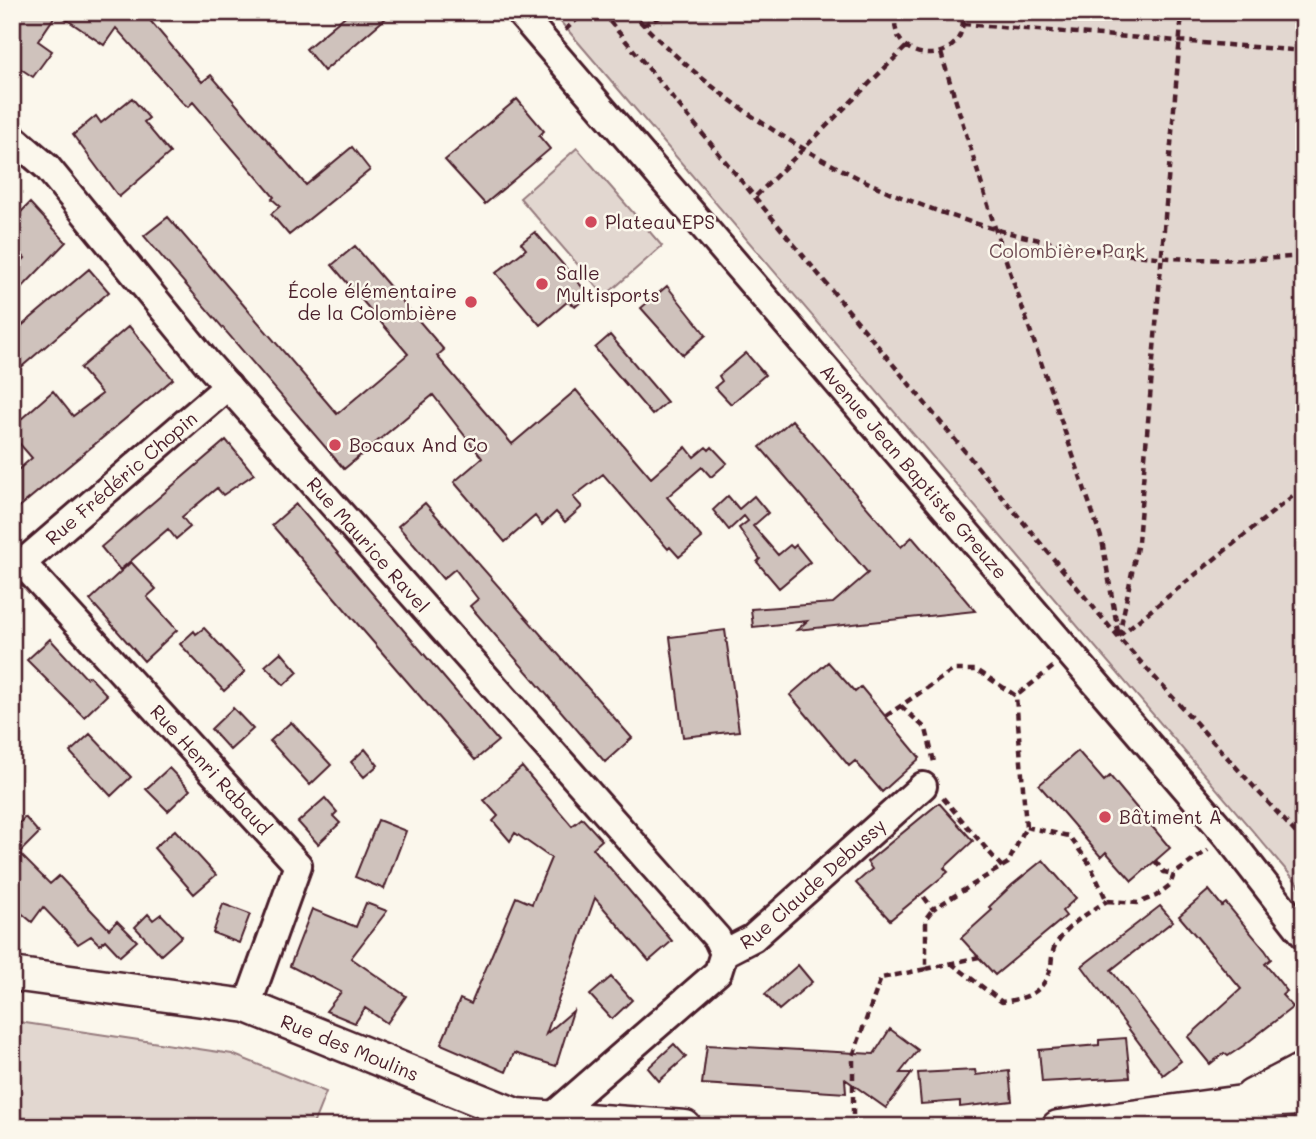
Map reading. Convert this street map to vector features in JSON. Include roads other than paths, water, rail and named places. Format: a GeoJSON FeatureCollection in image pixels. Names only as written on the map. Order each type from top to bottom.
{"type":"FeatureCollection","features":[{"type":"Feature","properties":{"kind":"street","name":"Avenue Jean Baptiste Greuze"},"geometry":{"type":"LineString","coordinates":[[519,12],[1227,836],[1304,934]]}},
{"type":"Feature","properties":{"kind":"street","name":"Rue Maurice Ravel"},"geometry":{"type":"LineString","coordinates":[[12,136],[47,167],[228,386],[717,937],[724,953]]}},
{"type":"Feature","properties":{"kind":"street","name":"Rue Frédéric Chopin"},"geometry":{"type":"LineString","coordinates":[[17,568],[228,386]]}},
{"type":"Feature","properties":{"kind":"street","name":"Rue Henri Rabaud"},"geometry":{"type":"LineString","coordinates":[[17,568],[298,865],[247,1006]]}},
{"type":"Feature","properties":{"kind":"street","name":"Rue Claude Debussy"},"geometry":{"type":"LineString","coordinates":[[544,1123],[719,972],[724,953],[753,938],[926,784]]}},
{"type":"Feature","properties":{"kind":"street","name":"Rue des Moulins"},"geometry":{"type":"LineString","coordinates":[[12,974],[247,1006],[502,1111],[544,1123],[685,1127]]}},
{"type":"Feature","properties":{"kind":"street"},"geometry":{"type":"LineString","coordinates":[[1058,1127],[1226,1112],[1302,1094]]}},
{"type":"Feature","properties":{"kind":"place","name":"Plateau EPS"},"geometry":{"type":"Point","coordinates":[591,222]}},
{"type":"Feature","properties":{"kind":"place","name":"Salle Multisports"},"geometry":{"type":"Point","coordinates":[542,284]}},
{"type":"Feature","properties":{"kind":"place","name":"École élémentaire de la Colombière"},"geometry":{"type":"Point","coordinates":[471,302]}},
{"type":"Feature","properties":{"kind":"place","name":"Bocaux And Co"},"geometry":{"type":"Point","coordinates":[335,445]}},
{"type":"Feature","properties":{"kind":"place","name":"Bâtiment A"},"geometry":{"type":"Point","coordinates":[1105,817]}},
{"type":"Feature","properties":{"kind":"park label","name":"Colombière Park"},"geometry":{"type":"Point","coordinates":[1067,251]}}]}
